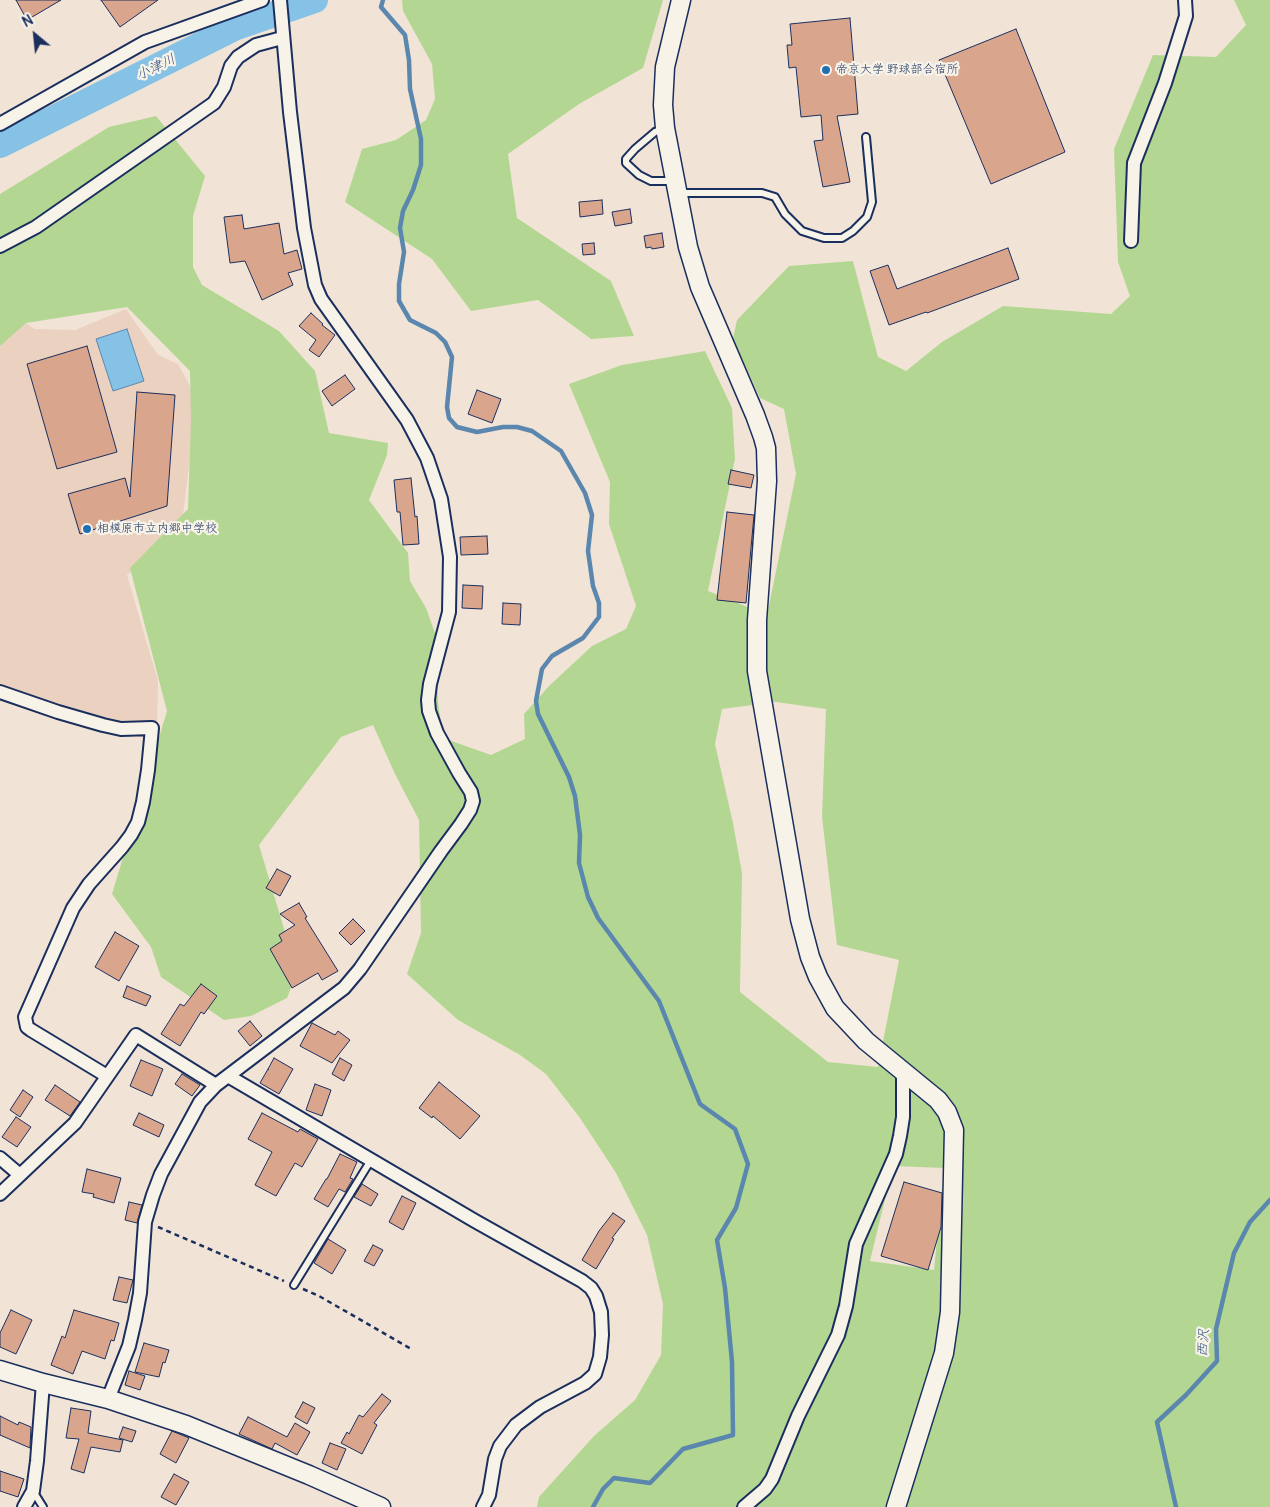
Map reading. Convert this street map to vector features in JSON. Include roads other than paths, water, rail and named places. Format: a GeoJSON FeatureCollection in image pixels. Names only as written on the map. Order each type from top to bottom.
{"type":"FeatureCollection","features":[{"type":"Feature","properties":{"kind":"street"},"geometry":{"type":"LineString","coordinates":[[0,124],[145,42],[262,0]]}},
{"type":"Feature","properties":{"kind":"street"},"geometry":{"type":"LineString","coordinates":[[108,1399],[128,1346],[140,1293],[145,1222],[153,1195],[161,1174],[200,1102],[216,1084],[300,1022],[348,983],[379,943],[461,824],[470,810],[473,801],[471,792],[437,733],[428,700],[430,684],[450,612],[450,557],[441,499],[427,458],[407,420],[321,299],[315,285],[304,228],[282,38],[280,0]]}},
{"type":"Feature","properties":{"kind":"street"},"geometry":{"type":"LineString","coordinates":[[680,0],[665,67],[663,97],[665,128],[688,247],[700,287],[745,391],[766,448],[767,490],[758,603],[757,671],[796,898],[805,938],[818,977],[835,1008],[854,1030],[903,1073],[938,1100],[947,1112],[954,1130],[952,1286],[944,1353],[896,1507]]}},
{"type":"Feature","properties":{"kind":"street"},"geometry":{"type":"LineString","coordinates":[[1131,241],[1134,163],[1165,83],[1186,16],[1186,0]]}},
{"type":"Feature","properties":{"kind":"street"},"geometry":{"type":"LineString","coordinates":[[0,246],[36,228],[214,103],[224,87],[231,66],[238,57],[256,45],[282,38]]}},
{"type":"Feature","properties":{"kind":"street"},"geometry":{"type":"LineString","coordinates":[[0,692],[103,725],[121,729],[152,728],[148,770],[138,822],[127,841],[89,884],[73,908],[25,1017],[27,1027],[31,1030],[107,1076]]}},
{"type":"Feature","properties":{"kind":"street"},"geometry":{"type":"LineString","coordinates":[[0,1194],[75,1123],[136,1035],[216,1084]]}},
{"type":"Feature","properties":{"kind":"street"},"geometry":{"type":"LineString","coordinates":[[744,1507],[765,1490],[772,1479],[798,1416],[838,1335],[846,1306],[856,1244],[889,1170],[900,1136],[903,1118],[903,1073]]}},
{"type":"Feature","properties":{"kind":"street"},"geometry":{"type":"LineString","coordinates":[[228,1076],[582,1281],[590,1288],[599,1303],[602,1346],[595,1374],[585,1383],[540,1407],[516,1425],[500,1446],[495,1458],[488,1495],[483,1507]]}},
{"type":"Feature","properties":{"kind":"street"},"geometry":{"type":"LineString","coordinates":[[0,1158],[20,1175]]}},
{"type":"Feature","properties":{"kind":"street"},"geometry":{"type":"LineString","coordinates":[[0,1370],[148,1411],[204,1432],[381,1507]]}},
{"type":"Feature","properties":{"kind":"street"},"geometry":{"type":"LineString","coordinates":[[24,1507],[33,1491],[43,1383]]}},
{"type":"Feature","properties":{"kind":"lane"},"geometry":{"type":"LineString","coordinates":[[665,128],[655,132],[626,159],[626,163],[639,175],[651,181],[676,187],[762,193],[775,197],[785,214],[802,230],[824,238],[842,238],[854,231],[866,217],[872,202],[866,137]]}},
{"type":"Feature","properties":{"kind":"lane"},"geometry":{"type":"LineString","coordinates":[[294,1285],[371,1160]]}},
{"type":"Feature","properties":{"kind":"lane"},"geometry":{"type":"LineString","coordinates":[[33,1491],[43,1507]]}},
{"type":"Feature","properties":{"kind":"water"},"geometry":{"type":"Polygon","coordinates":[[[127,329],[144,381],[113,391],[96,339],[127,329]]]}},
{"type":"Feature","properties":{"kind":"waterway","name":"小津川"},"geometry":{"type":"LineString","coordinates":[[0,145],[234,28],[315,0]]}},
{"type":"Feature","properties":{"kind":"waterway"},"geometry":{"type":"LineString","coordinates":[[383,0],[381,7],[405,35],[409,60],[410,89],[421,139],[421,165],[413,190],[403,211],[400,228],[404,252],[399,284],[399,301],[410,320],[436,333],[445,342],[452,357],[447,407],[449,418],[457,427],[477,432],[503,427],[517,427],[532,431],[561,451],[585,493],[592,515],[588,551],[593,586],[599,603],[599,617],[583,638],[552,656],[542,669],[536,701],[538,714],[569,777],[575,796],[580,835],[579,863],[588,897],[598,918],[659,1001],[700,1104],[735,1129],[748,1164],[736,1208],[717,1240],[725,1288],[732,1362],[733,1435],[683,1449],[650,1483],[614,1478],[603,1489],[593,1507]]}},
{"type":"Feature","properties":{"kind":"waterway","name":"西沢"},"geometry":{"type":"LineString","coordinates":[[1176,1507],[1157,1422],[1186,1395],[1217,1361],[1216,1329],[1234,1253],[1250,1222],[1270,1200]]}},
{"type":"Feature","properties":{"kind":"place","name":"帝京大学 野球部合宿所"},"geometry":{"type":"Point","coordinates":[826,70]}},
{"type":"Feature","properties":{"kind":"place","name":"相模原市立内郷中学校"},"geometry":{"type":"Point","coordinates":[87,529]}}]}
